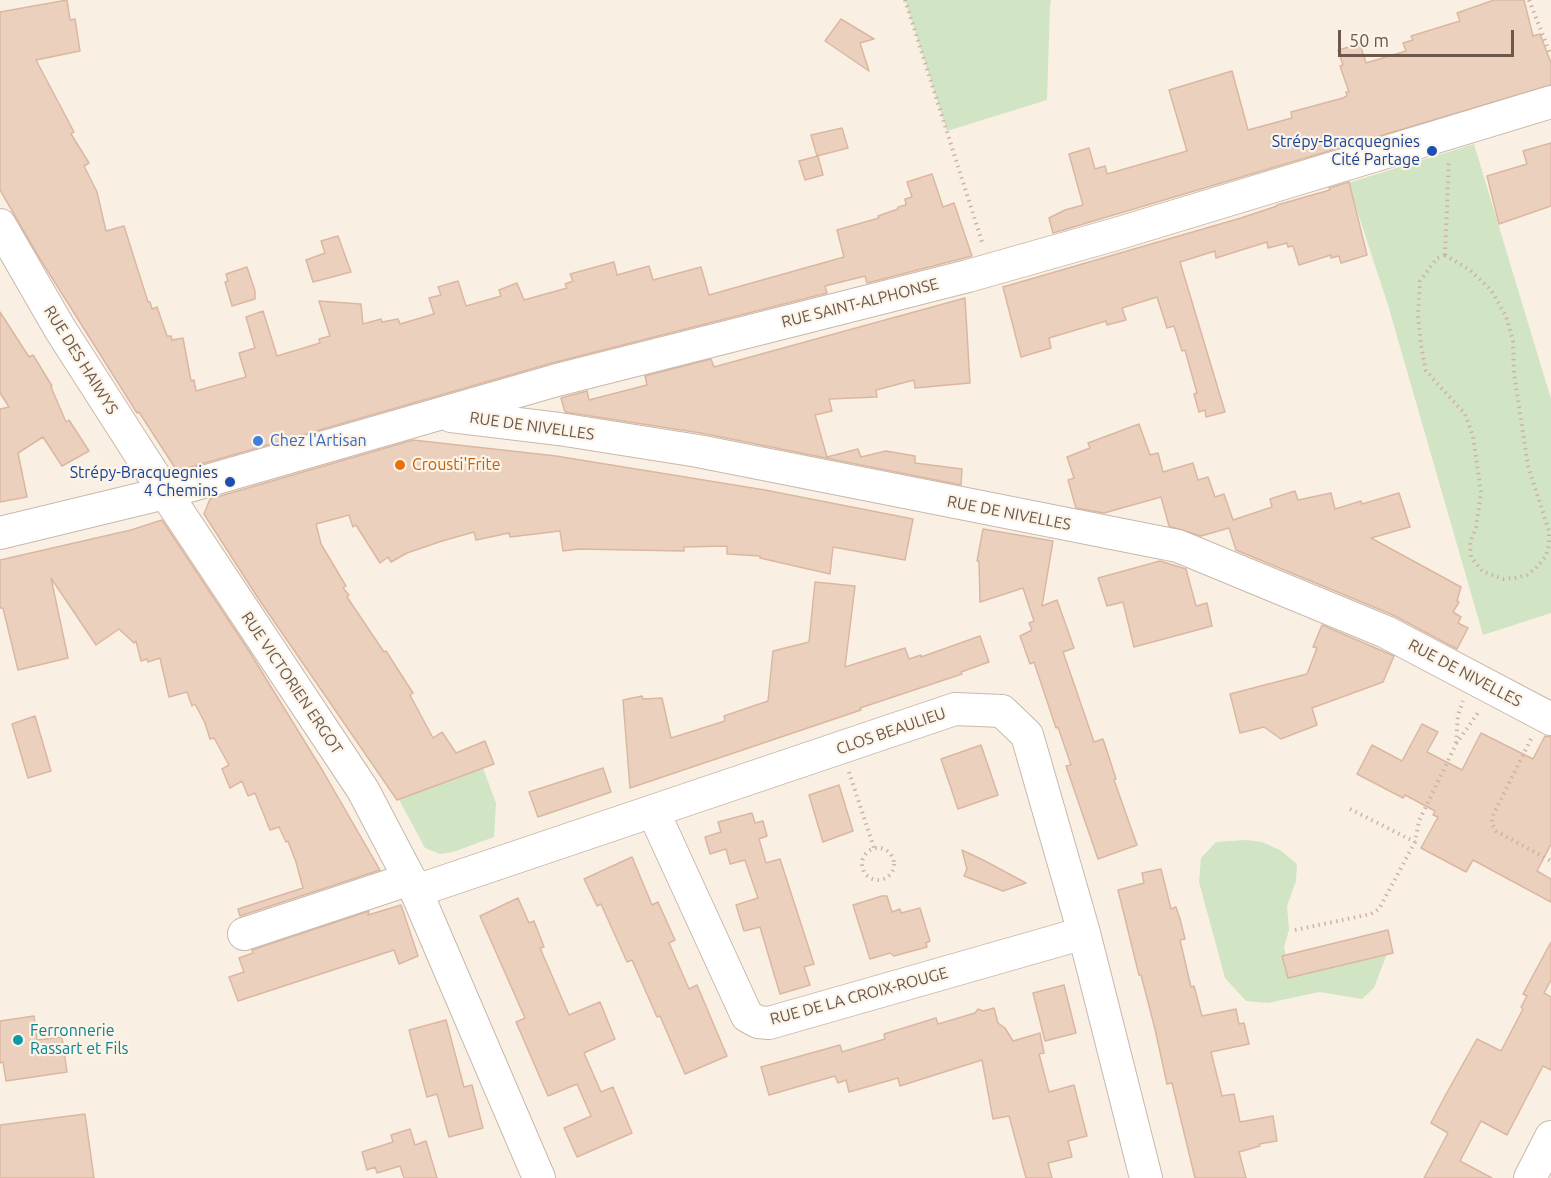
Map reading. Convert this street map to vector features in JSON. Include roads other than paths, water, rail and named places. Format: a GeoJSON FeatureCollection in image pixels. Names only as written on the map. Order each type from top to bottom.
{"type":"FeatureCollection","features":[{"type":"Feature","properties":{"kind":"street","name":"RUE SAINT-ALPHONSE"},"geometry":{"type":"LineString","coordinates":[[0,533],[165,493],[557,380],[990,269],[1116,234],[1551,102]]}},
{"type":"Feature","properties":{"kind":"street","name":"RUE DES HAIWYS"},"geometry":{"type":"LineString","coordinates":[[0,225],[60,328],[165,493]]}},
{"type":"Feature","properties":{"kind":"street","name":"RUE DE NIVELLES"},"geometry":{"type":"LineString","coordinates":[[435,414],[558,429],[698,451],[1168,544],[1386,632],[1547,717]]}},
{"type":"Feature","properties":{"kind":"street","name":"RUE VICTORIEN ERGOT"},"geometry":{"type":"LineString","coordinates":[[165,493],[363,790],[413,885],[539,1178]]}},
{"type":"Feature","properties":{"kind":"street","name":"CLOS BEAULIEU"},"geometry":{"type":"LineString","coordinates":[[413,885],[653,811],[955,709],[1002,711],[1027,735],[1084,933],[1146,1178]]}},
{"type":"Feature","properties":{"kind":"street","name":"RUE DE LA CROIX-ROUGE"},"geometry":{"type":"LineString","coordinates":[[653,811],[747,1016],[758,1022],[769,1023],[1084,933]]}},
{"type":"Feature","properties":{"kind":"street"},"geometry":{"type":"LineString","coordinates":[[244,934],[413,885]]}},
{"type":"Feature","properties":{"kind":"street"},"geometry":{"type":"LineString","coordinates":[[1530,1178],[1551,1137]]}},
{"type":"Feature","properties":{"kind":"place","name":"Strépy-Bracquegnies Cité Partage"},"geometry":{"type":"Point","coordinates":[1432,151]}},
{"type":"Feature","properties":{"kind":"place","name":"Chez l'Artisan"},"geometry":{"type":"Point","coordinates":[258,441]}},
{"type":"Feature","properties":{"kind":"place","name":"Crousti'Frite"},"geometry":{"type":"Point","coordinates":[400,465]}},
{"type":"Feature","properties":{"kind":"place","name":"Strépy-Bracquegnies 4 Chemins"},"geometry":{"type":"Point","coordinates":[230,482]}},
{"type":"Feature","properties":{"kind":"place","name":"Ferronnerie Rassart et Fils"},"geometry":{"type":"Point","coordinates":[18,1040]}}]}
